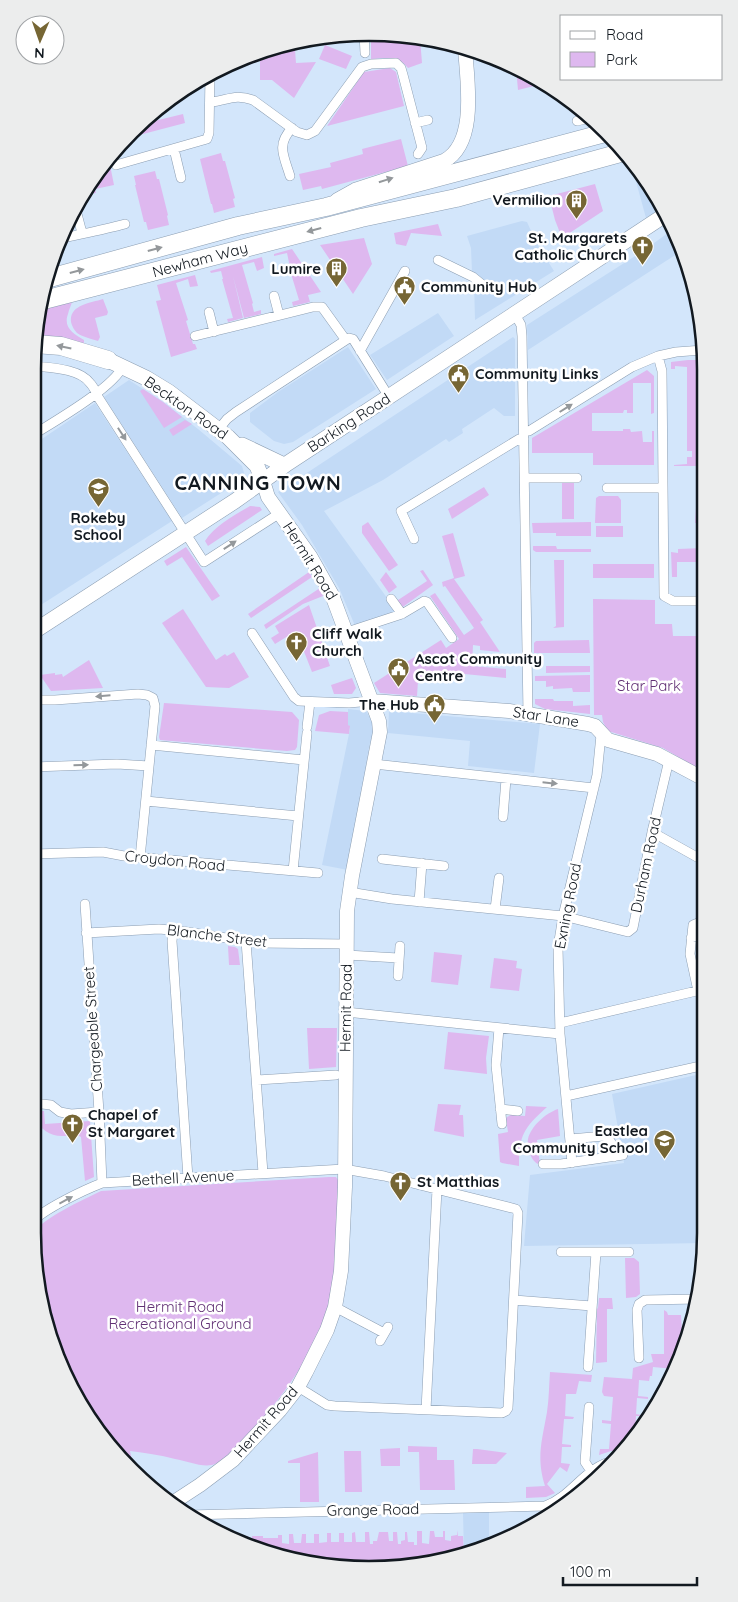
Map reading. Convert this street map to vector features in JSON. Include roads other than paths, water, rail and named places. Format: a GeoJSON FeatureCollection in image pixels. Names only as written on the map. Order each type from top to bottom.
{"type":"FeatureCollection","features":[{"type":"Feature","properties":{"kind":"highway","name":"Newham Way"},"geometry":{"type":"LineString","coordinates":[[49,299],[361,218],[448,182],[599,135]]}},
{"type":"Feature","properties":{"kind":"highway","name":"Newham Way"},"geometry":{"type":"LineString","coordinates":[[448,182],[605,142]]}},
{"type":"Feature","properties":{"kind":"highway","name":"Newham Way"},"geometry":{"type":"LineString","coordinates":[[55,277],[238,226],[609,147]]}},
{"type":"Feature","properties":{"kind":"highway","name":"Newham Way"},"geometry":{"type":"LineString","coordinates":[[448,182],[618,156]]}},
{"type":"Feature","properties":{"kind":"highway"},"geometry":{"type":"LineString","coordinates":[[42,345],[61,346],[115,363]]}},
{"type":"Feature","properties":{"kind":"main road","name":"Barking Road"},"geometry":{"type":"LineString","coordinates":[[41,626],[235,501],[284,465],[660,218]]}},
{"type":"Feature","properties":{"kind":"main road","name":"Beckton Road"},"geometry":{"type":"LineString","coordinates":[[115,363],[169,392],[236,444],[240,451],[256,466],[263,481]]}},
{"type":"Feature","properties":{"kind":"main road","name":"Beckton Road"},"geometry":{"type":"LineString","coordinates":[[236,444],[244,445],[284,465]]}},
{"type":"Feature","properties":{"kind":"street"},"geometry":{"type":"LineString","coordinates":[[364,41],[365,53]]}},
{"type":"Feature","properties":{"kind":"street"},"geometry":{"type":"LineString","coordinates":[[448,182],[452,156],[459,148],[465,133],[467,96],[465,56]]}},
{"type":"Feature","properties":{"kind":"street"},"geometry":{"type":"LineString","coordinates":[[210,102],[226,98],[244,97],[258,102],[302,135],[311,134],[362,67],[391,62],[399,65],[404,75],[420,151]]}},
{"type":"Feature","properties":{"kind":"street"},"geometry":{"type":"LineString","coordinates":[[116,165],[207,139],[209,133],[210,82]]}},
{"type":"Feature","properties":{"kind":"street"},"geometry":{"type":"LineString","coordinates":[[415,123],[428,120]]}},
{"type":"Feature","properties":{"kind":"street"},"geometry":{"type":"LineString","coordinates":[[290,176],[281,146],[284,136],[292,128]]}},
{"type":"Feature","properties":{"kind":"street"},"geometry":{"type":"LineString","coordinates":[[174,149],[181,178]]}},
{"type":"Feature","properties":{"kind":"street"},"geometry":{"type":"LineString","coordinates":[[78,218],[82,233]]}},
{"type":"Feature","properties":{"kind":"street"},"geometry":{"type":"LineString","coordinates":[[69,237],[125,224]]}},
{"type":"Feature","properties":{"kind":"street"},"geometry":{"type":"LineString","coordinates":[[438,260],[472,277],[484,286]]}},
{"type":"Feature","properties":{"kind":"street"},"geometry":{"type":"LineString","coordinates":[[360,351],[405,271]]}},
{"type":"Feature","properties":{"kind":"street"},"geometry":{"type":"LineString","coordinates":[[274,296],[279,315]]}},
{"type":"Feature","properties":{"kind":"street"},"geometry":{"type":"LineString","coordinates":[[195,336],[313,306],[322,308],[347,338],[353,339],[389,397]]}},
{"type":"Feature","properties":{"kind":"street"},"geometry":{"type":"LineString","coordinates":[[209,312],[214,332]]}},
{"type":"Feature","properties":{"kind":"street"},"geometry":{"type":"LineString","coordinates":[[515,314],[521,325],[522,336],[528,714]]}},
{"type":"Feature","properties":{"kind":"street"},"geometry":{"type":"LineString","coordinates":[[218,430],[236,412],[347,338]]}},
{"type":"Feature","properties":{"kind":"street"},"geometry":{"type":"LineString","coordinates":[[414,538],[401,511],[519,439],[628,369],[658,356],[696,351]]}},
{"type":"Feature","properties":{"kind":"street"},"geometry":{"type":"LineString","coordinates":[[658,356],[662,371],[664,596],[673,601],[697,601]]}},
{"type":"Feature","properties":{"kind":"street"},"geometry":{"type":"LineString","coordinates":[[41,429],[96,393],[115,378],[115,363]]}},
{"type":"Feature","properties":{"kind":"street"},"geometry":{"type":"LineString","coordinates":[[41,367],[83,376],[90,383],[204,562],[280,513]]}},
{"type":"Feature","properties":{"kind":"street"},"geometry":{"type":"LineString","coordinates":[[525,478],[577,478]]}},
{"type":"Feature","properties":{"kind":"street","name":"Hermit Road"},"geometry":{"type":"LineString","coordinates":[[178,1499],[233,1460],[298,1388],[327,1330],[335,1307],[342,1257],[347,911],[380,722],[330,589],[310,556],[268,496],[263,481]]}},
{"type":"Feature","properties":{"kind":"street"},"geometry":{"type":"LineString","coordinates":[[607,488],[663,488]]}},
{"type":"Feature","properties":{"kind":"street"},"geometry":{"type":"LineString","coordinates":[[391,599],[402,614]]}},
{"type":"Feature","properties":{"kind":"street"},"geometry":{"type":"LineString","coordinates":[[347,632],[402,614],[424,601],[427,602],[452,638]]}},
{"type":"Feature","properties":{"kind":"street"},"geometry":{"type":"LineString","coordinates":[[252,633],[294,697],[299,701],[348,703],[372,701]]}},
{"type":"Feature","properties":{"kind":"street"},"geometry":{"type":"LineString","coordinates":[[41,700],[138,694],[151,696],[155,703],[140,858]]}},
{"type":"Feature","properties":{"kind":"street","name":"Star Lane"},"geometry":{"type":"LineString","coordinates":[[372,701],[528,714],[588,724],[595,726],[601,735],[611,742],[658,754],[697,775]]}},
{"type":"Feature","properties":{"kind":"street"},"geometry":{"type":"LineString","coordinates":[[293,871],[310,702]]}},
{"type":"Feature","properties":{"kind":"street","name":"Exning Road"},"geometry":{"type":"LineString","coordinates":[[572,1163],[560,1034],[558,959],[563,916],[594,788],[601,735]]}},
{"type":"Feature","properties":{"kind":"street"},"geometry":{"type":"LineString","coordinates":[[151,745],[304,760]]}},
{"type":"Feature","properties":{"kind":"street","name":"Durham Road"},"geometry":{"type":"LineString","coordinates":[[563,916],[628,932],[632,930],[669,760]]}},
{"type":"Feature","properties":{"kind":"street"},"geometry":{"type":"LineString","coordinates":[[41,767],[117,764],[149,766]]}},
{"type":"Feature","properties":{"kind":"street"},"geometry":{"type":"LineString","coordinates":[[374,764],[594,788]]}},
{"type":"Feature","properties":{"kind":"street"},"geometry":{"type":"LineString","coordinates":[[503,817],[506,779]]}},
{"type":"Feature","properties":{"kind":"street"},"geometry":{"type":"LineString","coordinates":[[146,802],[298,816]]}},
{"type":"Feature","properties":{"kind":"street"},"geometry":{"type":"LineString","coordinates":[[652,832],[697,857]]}},
{"type":"Feature","properties":{"kind":"street","name":"Croydon Road"},"geometry":{"type":"LineString","coordinates":[[41,854],[103,852],[140,858],[318,873]]}},
{"type":"Feature","properties":{"kind":"street"},"geometry":{"type":"LineString","coordinates":[[382,859],[444,866]]}},
{"type":"Feature","properties":{"kind":"street"},"geometry":{"type":"LineString","coordinates":[[418,902],[422,863]]}},
{"type":"Feature","properties":{"kind":"street"},"geometry":{"type":"LineString","coordinates":[[495,909],[499,878]]}},
{"type":"Feature","properties":{"kind":"street"},"geometry":{"type":"LineString","coordinates":[[350,892],[418,902],[563,916]]}},
{"type":"Feature","properties":{"kind":"street","name":"Chargeable Street"},"geometry":{"type":"LineString","coordinates":[[85,904],[102,1183]]}},
{"type":"Feature","properties":{"kind":"street"},"geometry":{"type":"LineString","coordinates":[[697,923],[694,924],[690,954],[697,975]]}},
{"type":"Feature","properties":{"kind":"street","name":"Blanche Street"},"geometry":{"type":"LineString","coordinates":[[86,933],[160,929],[170,930],[173,934],[181,931],[258,943],[347,949],[398,958]]}},
{"type":"Feature","properties":{"kind":"street"},"geometry":{"type":"LineString","coordinates":[[173,934],[188,1178]]}},
{"type":"Feature","properties":{"kind":"street"},"geometry":{"type":"LineString","coordinates":[[691,938],[697,936]]}},
{"type":"Feature","properties":{"kind":"street"},"geometry":{"type":"LineString","coordinates":[[246,941],[264,1174]]}},
{"type":"Feature","properties":{"kind":"street"},"geometry":{"type":"LineString","coordinates":[[398,976],[400,946]]}},
{"type":"Feature","properties":{"kind":"street"},"geometry":{"type":"LineString","coordinates":[[560,1023],[697,991]]}},
{"type":"Feature","properties":{"kind":"street"},"geometry":{"type":"LineString","coordinates":[[346,1012],[560,1034]]}},
{"type":"Feature","properties":{"kind":"street"},"geometry":{"type":"LineString","coordinates":[[499,1028],[496,1065],[502,1124]]}},
{"type":"Feature","properties":{"kind":"street"},"geometry":{"type":"LineString","coordinates":[[566,1096],[697,1067]]}},
{"type":"Feature","properties":{"kind":"street"},"geometry":{"type":"LineString","coordinates":[[257,1080],[336,1075]]}},
{"type":"Feature","properties":{"kind":"street"},"geometry":{"type":"LineString","coordinates":[[41,1104],[51,1105],[60,1112],[71,1114],[99,1112]]}},
{"type":"Feature","properties":{"kind":"street"},"geometry":{"type":"LineString","coordinates":[[500,1109],[518,1111]]}},
{"type":"Feature","properties":{"kind":"street"},"geometry":{"type":"LineString","coordinates":[[543,1164],[572,1163],[619,1156],[609,1138],[604,1136],[570,1139]]}},
{"type":"Feature","properties":{"kind":"street","name":"Bethell Avenue"},"geometry":{"type":"LineString","coordinates":[[41,1215],[102,1183],[344,1169],[384,1176],[516,1209],[518,1212],[514,1300]]}},
{"type":"Feature","properties":{"kind":"street"},"geometry":{"type":"LineString","coordinates":[[426,1410],[437,1189]]}},
{"type":"Feature","properties":{"kind":"street"},"geometry":{"type":"LineString","coordinates":[[561,1252],[629,1252]]}},
{"type":"Feature","properties":{"kind":"street"},"geometry":{"type":"LineString","coordinates":[[588,1367],[596,1252]]}},
{"type":"Feature","properties":{"kind":"street"},"geometry":{"type":"LineString","coordinates":[[638,1358],[637,1310],[640,1304],[645,1300],[690,1299]]}},
{"type":"Feature","properties":{"kind":"street"},"geometry":{"type":"LineString","coordinates":[[298,1388],[327,1405],[335,1406],[506,1412],[508,1408],[514,1300],[592,1306]]}},
{"type":"Feature","properties":{"kind":"street"},"geometry":{"type":"LineString","coordinates":[[335,1307],[384,1334]]}},
{"type":"Feature","properties":{"kind":"street"},"geometry":{"type":"LineString","coordinates":[[589,1407],[585,1462],[591,1471]]}},
{"type":"Feature","properties":{"kind":"street"},"geometry":{"type":"LineString","coordinates":[[587,1478],[591,1471],[602,1464]]}},
{"type":"Feature","properties":{"kind":"street","name":"Grange Road"},"geometry":{"type":"LineString","coordinates":[[201,1515],[545,1506],[555,1502],[572,1491]]}},
{"type":"Feature","properties":{"kind":"place","name":"Vermilion"},"geometry":{"type":"Point","coordinates":[577,219]}},
{"type":"Feature","properties":{"kind":"place","name":"St. Margarets Catholic Church"},"geometry":{"type":"Point","coordinates":[643,266]}},
{"type":"Feature","properties":{"kind":"place","name":"Lumire"},"geometry":{"type":"Point","coordinates":[337,288]}},
{"type":"Feature","properties":{"kind":"place","name":"Community Hub"},"geometry":{"type":"Point","coordinates":[405,306]}},
{"type":"Feature","properties":{"kind":"place","name":"Community Links"},"geometry":{"type":"Point","coordinates":[459,393]}},
{"type":"Feature","properties":{"kind":"place","name":"Rokeby School"},"geometry":{"type":"Point","coordinates":[98,508]}},
{"type":"Feature","properties":{"kind":"place","name":"Cliff Walk Church"},"geometry":{"type":"Point","coordinates":[296,662]}},
{"type":"Feature","properties":{"kind":"place","name":"Ascot Community Centre"},"geometry":{"type":"Point","coordinates":[399,687]}},
{"type":"Feature","properties":{"kind":"place","name":"The Hub"},"geometry":{"type":"Point","coordinates":[435,724]}},
{"type":"Feature","properties":{"kind":"place","name":"Chapel of St Margaret"},"geometry":{"type":"Point","coordinates":[72,1143]}},
{"type":"Feature","properties":{"kind":"place","name":"Eastlea Community School"},"geometry":{"type":"Point","coordinates":[664,1159]}},
{"type":"Feature","properties":{"kind":"place","name":"St Matthias"},"geometry":{"type":"Point","coordinates":[401,1201]}},
{"type":"Feature","properties":{"kind":"district","name":"CANNING TOWN"},"geometry":{"type":"Point","coordinates":[258,483]}},
{"type":"Feature","properties":{"kind":"park label","name":"Star Park"},"geometry":{"type":"Point","coordinates":[649,686]}},
{"type":"Feature","properties":{"kind":"park label","name":"Hermit Road Recreational Ground"},"geometry":{"type":"Point","coordinates":[180,1316]}}]}
